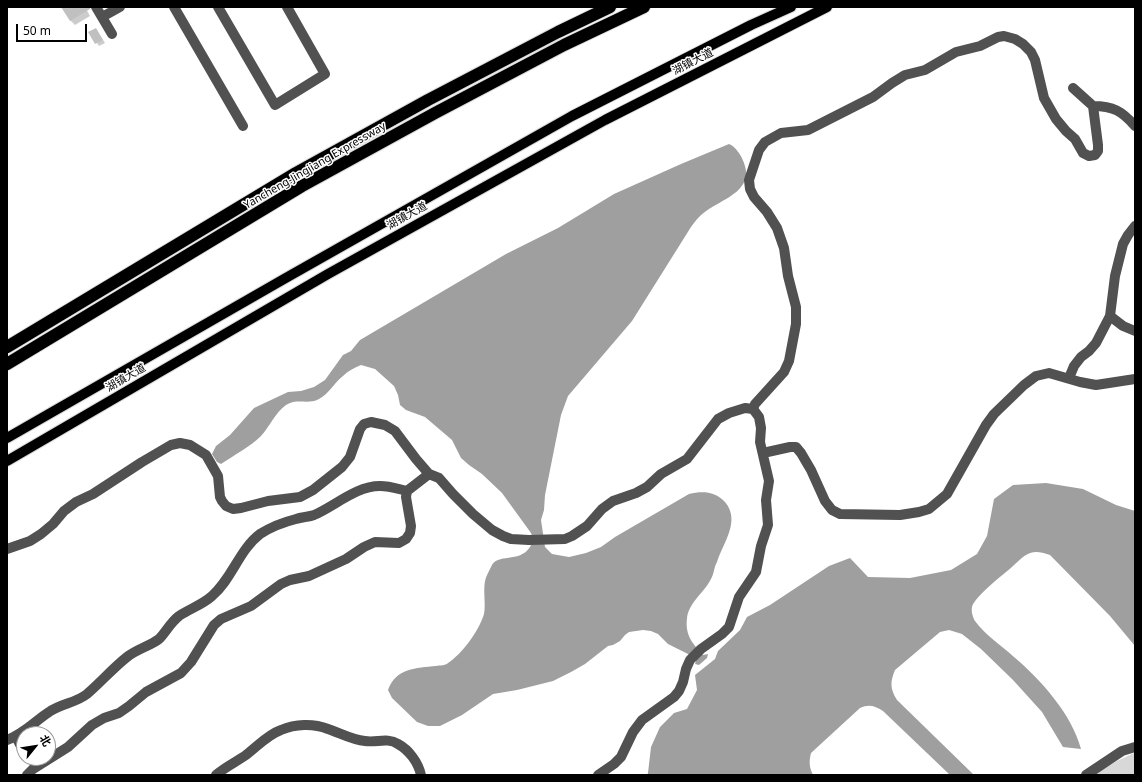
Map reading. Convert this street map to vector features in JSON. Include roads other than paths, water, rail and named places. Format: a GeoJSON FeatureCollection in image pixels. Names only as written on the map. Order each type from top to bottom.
{"type":"FeatureCollection","features":[{"type":"Feature","properties":{"kind":"highway","name":"Yancheng-Jingjiang Expressway"},"geometry":{"type":"LineString","coordinates":[[7,347],[296,173],[428,100],[558,32],[610,7]]}},
{"type":"Feature","properties":{"kind":"highway","name":"Yancheng-Jingjiang Expressway"},"geometry":{"type":"LineString","coordinates":[[7,364],[309,182],[564,45],[644,7]]}},
{"type":"Feature","properties":{"kind":"main road","name":"湖镇大道"},"geometry":{"type":"LineString","coordinates":[[7,438],[572,116],[751,25],[791,7]]}},
{"type":"Feature","properties":{"kind":"main road","name":"湖镇大道"},"geometry":{"type":"LineString","coordinates":[[7,461],[328,274],[605,120],[827,7]]}},
{"type":"Feature","properties":{"kind":"street"},"geometry":{"type":"LineString","coordinates":[[96,7],[112,34]]}},
{"type":"Feature","properties":{"kind":"street"},"geometry":{"type":"LineString","coordinates":[[102,17],[120,7]]}},
{"type":"Feature","properties":{"kind":"street"},"geometry":{"type":"LineString","coordinates":[[174,7],[243,126]]}},
{"type":"Feature","properties":{"kind":"street"},"geometry":{"type":"LineString","coordinates":[[218,7],[275,105],[325,74],[287,7]]}},
{"type":"Feature","properties":{"kind":"street"},"geometry":{"type":"LineString","coordinates":[[753,409],[755,404],[784,372],[788,361],[796,324],[796,307],[788,276],[784,248],[777,228],[767,212],[754,197],[750,189],[749,180],[759,150],[765,142],[780,134],[808,130],[873,97],[905,75],[925,70],[956,52],[980,46],[998,37],[1004,36],[1023,44],[1031,52],[1035,60],[1044,98],[1050,109],[1056,119],[1075,139],[1083,153],[1089,156],[1095,155],[1098,151],[1093,106]]}},
{"type":"Feature","properties":{"kind":"street"},"geometry":{"type":"LineString","coordinates":[[1073,88],[1093,106],[1113,108],[1123,114],[1135,126]]}},
{"type":"Feature","properties":{"kind":"street"},"geometry":{"type":"LineString","coordinates":[[1069,378],[1074,366],[1096,343],[1110,316],[1115,276],[1123,244],[1128,234],[1135,226]]}},
{"type":"Feature","properties":{"kind":"street"},"geometry":{"type":"LineString","coordinates":[[1110,316],[1123,326],[1135,331]]}},
{"type":"Feature","properties":{"kind":"street"},"geometry":{"type":"LineString","coordinates":[[763,453],[796,447],[811,470],[825,501],[832,510],[840,514],[900,515],[919,512],[929,508],[947,494],[986,425],[994,414],[1024,385],[1036,376],[1043,373],[1049,373],[1096,385],[1135,379]]}},
{"type":"Feature","properties":{"kind":"street"},"geometry":{"type":"LineString","coordinates":[[7,549],[30,541],[53,524],[64,511],[76,502],[93,494],[171,445],[180,443],[190,445],[206,455],[218,476],[222,501],[226,506],[233,509],[268,500],[300,497],[313,490],[342,467],[350,457],[360,429],[364,424],[372,422],[385,425],[395,431],[416,460],[429,474],[440,478],[463,504],[492,530],[511,539],[564,539],[572,536],[587,526],[602,509],[613,501],[636,494],[647,487],[661,474],[687,459],[718,419],[729,413],[745,408],[753,409],[759,417],[761,428],[760,442],[769,481],[766,500],[768,525],[761,546],[756,572],[739,597],[729,627],[701,649],[690,660],[681,687],[674,697],[642,720],[633,732],[621,757],[598,775]]}},
{"type":"Feature","properties":{"kind":"street"},"geometry":{"type":"LineString","coordinates":[[30,772],[61,752],[92,725],[104,718],[119,713],[146,692],[181,673],[191,662],[214,625],[222,619],[251,606],[280,584],[309,576],[346,559],[364,547],[375,542],[399,543],[406,539],[410,533],[411,526],[406,497],[407,491],[429,474]]}},
{"type":"Feature","properties":{"kind":"street"},"geometry":{"type":"LineString","coordinates":[[12,739],[27,730],[50,711],[62,705],[76,702],[87,694],[126,658],[138,649],[157,641],[173,621],[212,596],[223,585],[251,541],[262,533],[281,523],[314,515],[362,490],[379,486],[407,491]]}},
{"type":"Feature","properties":{"kind":"street"},"geometry":{"type":"LineString","coordinates":[[216,775],[281,729],[299,725],[327,728],[366,742],[381,740],[397,743],[406,750],[414,760],[421,775]]}},
{"type":"Feature","properties":{"kind":"street"},"geometry":{"type":"LineString","coordinates":[[1086,775],[1122,751],[1135,747]]}}]}
